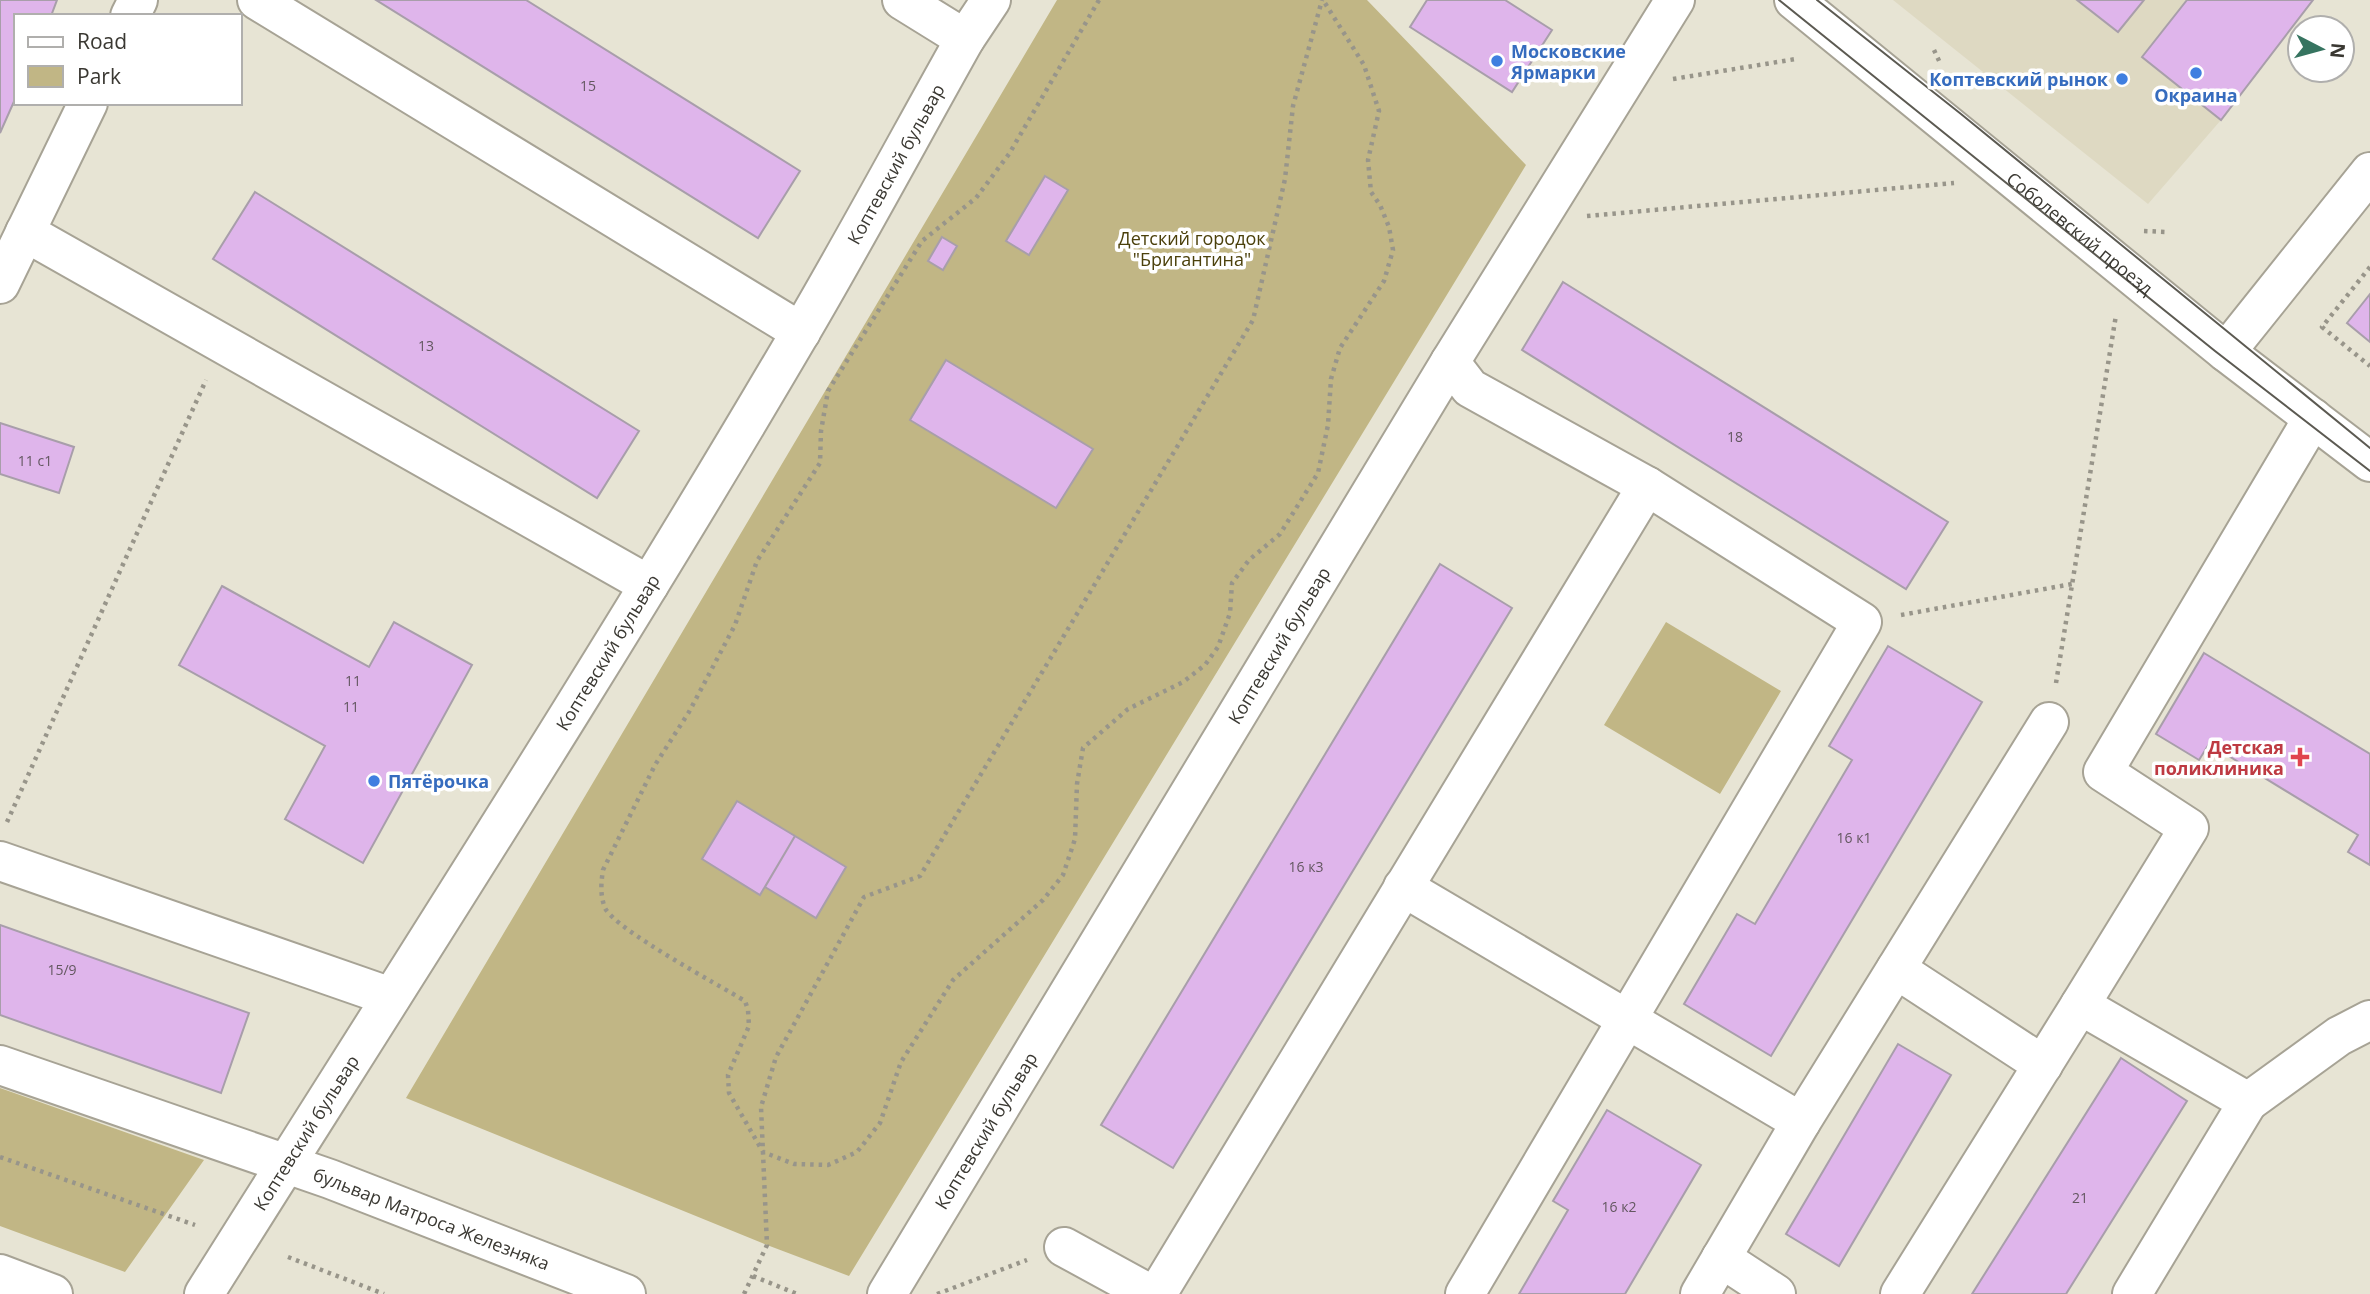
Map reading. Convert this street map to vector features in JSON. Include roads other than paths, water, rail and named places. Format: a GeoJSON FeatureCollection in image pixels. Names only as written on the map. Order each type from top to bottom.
{"type":"FeatureCollection","features":[{"type":"Feature","properties":{"kind":"street"},"geometry":{"type":"LineString","coordinates":[[257,0],[801,332]]}},
{"type":"Feature","properties":{"kind":"street"},"geometry":{"type":"LineString","coordinates":[[902,0],[965,39]]}},
{"type":"Feature","properties":{"kind":"street","name":"Коптевский бульвар"},"geometry":{"type":"LineString","coordinates":[[204,1294],[287,1166],[649,585],[801,332],[965,39],[990,0]]}},
{"type":"Feature","properties":{"kind":"street","name":"Коптевский бульвар"},"geometry":{"type":"LineString","coordinates":[[887,1294],[1450,362],[1675,0]]}},
{"type":"Feature","properties":{"kind":"street","name":"Соболевский проезд"},"geometry":{"type":"LineString","coordinates":[[1794,0],[2226,352],[2370,462]]}},
{"type":"Feature","properties":{"kind":"street"},"geometry":{"type":"LineString","coordinates":[[0,284],[87,105]]}},
{"type":"Feature","properties":{"kind":"street"},"geometry":{"type":"LineString","coordinates":[[2226,352],[2370,172]]}},
{"type":"Feature","properties":{"kind":"street"},"geometry":{"type":"LineString","coordinates":[[25,232],[649,585]]}},
{"type":"Feature","properties":{"kind":"street"},"geometry":{"type":"LineString","coordinates":[[1450,362],[1470,388],[1647,486],[1862,622],[1465,1294]]}},
{"type":"Feature","properties":{"kind":"street"},"geometry":{"type":"LineString","coordinates":[[1900,1294],[2189,828],[2104,772],[2313,418]]}},
{"type":"Feature","properties":{"kind":"street"},"geometry":{"type":"LineString","coordinates":[[1157,1294],[1647,486]]}},
{"type":"Feature","properties":{"kind":"street"},"geometry":{"type":"LineString","coordinates":[[1700,1294],[1801,1122],[2049,722]]}},
{"type":"Feature","properties":{"kind":"street"},"geometry":{"type":"LineString","coordinates":[[3,843],[391,997]]}},
{"type":"Feature","properties":{"kind":"street"},"geometry":{"type":"LineString","coordinates":[[1403,887],[1801,1122]]}},
{"type":"Feature","properties":{"kind":"street"},"geometry":{"type":"LineString","coordinates":[[1896,969],[2043,1065]]}},
{"type":"Feature","properties":{"kind":"street"},"geometry":{"type":"LineString","coordinates":[[2080,1005],[2248,1102]]}},
{"type":"Feature","properties":{"kind":"street"},"geometry":{"type":"LineString","coordinates":[[2132,1294],[2248,1102],[2339,1036],[2370,1020]]}},
{"type":"Feature","properties":{"kind":"street","name":"бульвар Матроса Железняка"},"geometry":{"type":"LineString","coordinates":[[0,1065],[330,1179],[626,1294]]}},
{"type":"Feature","properties":{"kind":"street"},"geometry":{"type":"LineString","coordinates":[[1064,1247],[1150,1294]]}},
{"type":"Feature","properties":{"kind":"street"},"geometry":{"type":"LineString","coordinates":[[1721,1258],[1776,1294]]}},
{"type":"Feature","properties":{"kind":"street"},"geometry":{"type":"LineString","coordinates":[[0,1274],[52,1294]]}},
{"type":"Feature","properties":{"kind":"tram line"},"geometry":{"type":"LineString","coordinates":[[1779,0],[2215,351],[2370,471]]}},
{"type":"Feature","properties":{"kind":"tram line"},"geometry":{"type":"LineString","coordinates":[[1817,0],[2370,448]]}},
{"type":"Feature","properties":{"kind":"place","name":"Московские Ярмарки"},"geometry":{"type":"Point","coordinates":[1497,61]}},
{"type":"Feature","properties":{"kind":"place","name":"Окраина"},"geometry":{"type":"Point","coordinates":[2196,73]}},
{"type":"Feature","properties":{"kind":"place","name":"Коптевский рынок"},"geometry":{"type":"Point","coordinates":[2122,79]}},
{"type":"Feature","properties":{"kind":"place","name":"Детская поликлиника"},"geometry":{"type":"Point","coordinates":[2300,757]}},
{"type":"Feature","properties":{"kind":"place","name":"Пятёрочка"},"geometry":{"type":"Point","coordinates":[374,781]}},
{"type":"Feature","properties":{"kind":"park label","name":"Детский городок \"Бригантина\""},"geometry":{"type":"Point","coordinates":[1192,248]}}]}
